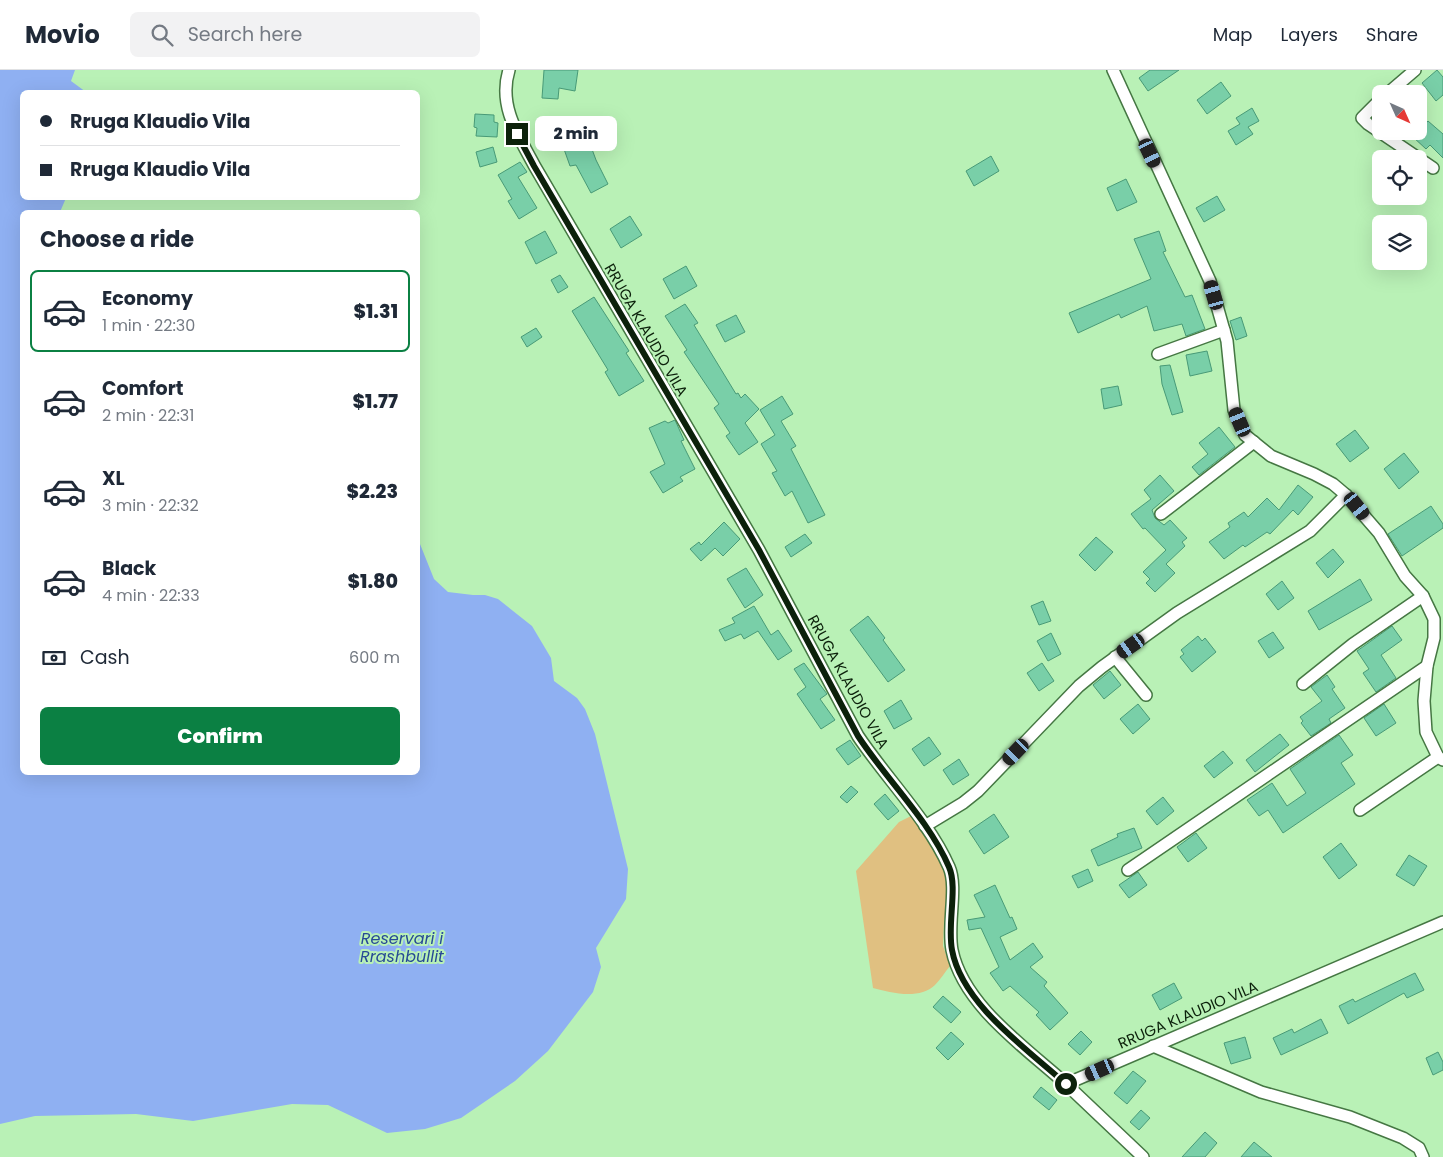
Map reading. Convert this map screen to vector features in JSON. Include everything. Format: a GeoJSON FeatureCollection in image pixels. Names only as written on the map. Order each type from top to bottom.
{"type":"FeatureCollection","features":[{"type":"Feature","properties":{"kind":"street","name":"RRUGA KLAUDIO VILA"},"geometry":{"type":"LineString","coordinates":[[509,70],[505,94],[508,112],[534,166],[759,550],[858,736],[875,763],[925,826],[943,853],[950,870],[953,885],[950,926],[952,950],[959,974],[990,1016],[1066,1084],[1443,922]]}},
{"type":"Feature","properties":{"kind":"street"},"geometry":{"type":"LineString","coordinates":[[1113,70],[1170,197],[1194,242],[1210,281],[1227,341],[1234,410],[1245,435],[1271,456],[1334,484],[1346,495],[1379,533],[1406,576],[1423,596],[1434,619],[1434,638],[1427,666],[1424,701],[1426,732],[1441,759],[1360,810]]}},
{"type":"Feature","properties":{"kind":"street"},"geometry":{"type":"LineString","coordinates":[[1398,85],[1415,70]]}},
{"type":"Feature","properties":{"kind":"street"},"geometry":{"type":"LineString","coordinates":[[1372,108],[1362,118],[1372,127]]}},
{"type":"Feature","properties":{"kind":"street"},"geometry":{"type":"LineString","coordinates":[[1392,140],[1433,168]]}},
{"type":"Feature","properties":{"kind":"street"},"geometry":{"type":"LineString","coordinates":[[1158,354],[1224,330]]}},
{"type":"Feature","properties":{"kind":"street"},"geometry":{"type":"LineString","coordinates":[[1161,514],[1254,442]]}},
{"type":"Feature","properties":{"kind":"street"},"geometry":{"type":"LineString","coordinates":[[925,826],[963,803],[978,791],[1079,686],[1115,657],[1177,613],[1310,531],[1346,495]]}},
{"type":"Feature","properties":{"kind":"street"},"geometry":{"type":"LineString","coordinates":[[1303,684],[1352,644],[1423,596]]}},
{"type":"Feature","properties":{"kind":"street"},"geometry":{"type":"LineString","coordinates":[[1115,657],[1146,695]]}},
{"type":"Feature","properties":{"kind":"street"},"geometry":{"type":"LineString","coordinates":[[1128,870],[1427,666]]}},
{"type":"Feature","properties":{"kind":"street"},"geometry":{"type":"LineString","coordinates":[[1153,1046],[1261,1092],[1350,1117],[1403,1138],[1419,1148],[1423,1157]]}},
{"type":"Feature","properties":{"kind":"street"},"geometry":{"type":"LineString","coordinates":[[1066,1084],[1143,1157]]}},
{"type":"Feature","properties":{"kind":"shaded area"},"geometry":{"type":"Polygon","coordinates":[[[911,816],[952,874],[950,909],[944,920],[943,946],[950,966],[929,990],[905,994],[873,988],[856,871],[899,822],[911,816]]]}},
{"type":"Feature","properties":{"kind":"water","name":"Reservari i Rrashbullit"},"geometry":{"type":"Polygon","coordinates":[[[0,70],[75,70],[71,81],[83,90],[20,90],[20,200],[65,200],[61,210],[20,210],[20,775],[420,775],[420,544],[434,579],[448,592],[485,595],[498,599],[532,626],[551,658],[554,681],[577,698],[585,709],[595,734],[628,869],[626,899],[596,948],[601,967],[593,992],[548,1051],[515,1081],[461,1118],[425,1129],[387,1133],[328,1105],[292,1104],[193,1121],[136,1114],[35,1116],[0,1124],[0,70]]]}},
{"type":"Feature","properties":{"kind":"building"},"geometry":{"type":"Polygon","coordinates":[[[544,70],[578,70],[575,91],[559,88],[558,99],[542,98],[544,70]]]}},
{"type":"Feature","properties":{"kind":"building"},"geometry":{"type":"Polygon","coordinates":[[[1150,70],[1179,70],[1148,91],[1139,78],[1150,70]]]}},
{"type":"Feature","properties":{"kind":"building"},"geometry":{"type":"Polygon","coordinates":[[[1437,70],[1443,77],[1443,95],[1436,101],[1428,91],[1428,85],[1422,83],[1437,70]]]}},
{"type":"Feature","properties":{"kind":"building"},"geometry":{"type":"Polygon","coordinates":[[[1221,82],[1231,96],[1207,114],[1197,100],[1221,82]]]}},
{"type":"Feature","properties":{"kind":"building"},"geometry":{"type":"Polygon","coordinates":[[[1252,108],[1259,121],[1248,127],[1253,134],[1236,145],[1228,131],[1240,124],[1236,118],[1252,108]]]}},
{"type":"Feature","properties":{"kind":"building"},"geometry":{"type":"Polygon","coordinates":[[[475,114],[494,115],[494,122],[498,123],[497,137],[476,136],[477,128],[474,127],[475,114]]]}},
{"type":"Feature","properties":{"kind":"building"},"geometry":{"type":"Polygon","coordinates":[[[562,119],[574,138],[586,133],[596,160],[608,184],[591,193],[576,165],[570,166],[559,135],[553,125],[562,119]]]}},
{"type":"Feature","properties":{"kind":"building"},"geometry":{"type":"Polygon","coordinates":[[[1428,121],[1443,134],[1443,158],[1430,145],[1426,149],[1416,140],[1428,140],[1428,121]]]}},
{"type":"Feature","properties":{"kind":"building"},"geometry":{"type":"Polygon","coordinates":[[[493,147],[497,162],[480,167],[476,152],[493,147]]]}},
{"type":"Feature","properties":{"kind":"building"},"geometry":{"type":"Polygon","coordinates":[[[991,156],[999,171],[974,186],[966,171],[991,156]]]}},
{"type":"Feature","properties":{"kind":"building"},"geometry":{"type":"Polygon","coordinates":[[[520,162],[527,172],[518,177],[537,208],[519,219],[508,201],[512,199],[498,175],[520,162]]]}},
{"type":"Feature","properties":{"kind":"building"},"geometry":{"type":"Polygon","coordinates":[[[1126,179],[1137,202],[1117,211],[1107,188],[1126,179]]]}},
{"type":"Feature","properties":{"kind":"building"},"geometry":{"type":"Polygon","coordinates":[[[1217,196],[1225,210],[1204,222],[1196,208],[1217,196]]]}},
{"type":"Feature","properties":{"kind":"building"},"geometry":{"type":"Polygon","coordinates":[[[630,216],[642,235],[621,248],[610,229],[630,216]]]}},
{"type":"Feature","properties":{"kind":"building"},"geometry":{"type":"Polygon","coordinates":[[[545,231],[557,253],[536,264],[525,242],[545,231]]]}},
{"type":"Feature","properties":{"kind":"building"},"geometry":{"type":"Polygon","coordinates":[[[1159,231],[1166,251],[1163,252],[1185,297],[1192,295],[1205,329],[1186,336],[1182,324],[1154,331],[1147,306],[1121,318],[1119,314],[1078,333],[1069,313],[1151,279],[1134,239],[1159,231]]]}},
{"type":"Feature","properties":{"kind":"building"},"geometry":{"type":"Polygon","coordinates":[[[686,266],[697,286],[674,299],[663,279],[686,266]]]}},
{"type":"Feature","properties":{"kind":"building"},"geometry":{"type":"Polygon","coordinates":[[[560,275],[568,287],[558,293],[551,280],[560,275]]]}},
{"type":"Feature","properties":{"kind":"building"},"geometry":{"type":"Polygon","coordinates":[[[594,297],[629,351],[626,353],[644,381],[619,396],[605,372],[608,370],[572,311],[594,297]]]}},
{"type":"Feature","properties":{"kind":"building"},"geometry":{"type":"Polygon","coordinates":[[[685,304],[698,323],[694,325],[736,394],[738,393],[741,398],[745,394],[759,409],[745,423],[758,442],[739,455],[726,436],[730,433],[714,408],[719,404],[684,352],[687,350],[665,316],[685,304]]]}},
{"type":"Feature","properties":{"kind":"building"},"geometry":{"type":"Polygon","coordinates":[[[736,315],[745,332],[725,342],[716,325],[736,315]]]}},
{"type":"Feature","properties":{"kind":"building"},"geometry":{"type":"Polygon","coordinates":[[[1241,317],[1247,336],[1236,340],[1230,321],[1241,317]]]}},
{"type":"Feature","properties":{"kind":"building"},"geometry":{"type":"Polygon","coordinates":[[[536,328],[542,337],[527,347],[521,337],[536,328]]]}},
{"type":"Feature","properties":{"kind":"building"},"geometry":{"type":"Polygon","coordinates":[[[1207,351],[1212,371],[1190,376],[1186,355],[1207,351]]]}},
{"type":"Feature","properties":{"kind":"building"},"geometry":{"type":"Polygon","coordinates":[[[1170,365],[1183,412],[1172,415],[1162,384],[1160,366],[1170,365]]]}},
{"type":"Feature","properties":{"kind":"building"},"geometry":{"type":"Polygon","coordinates":[[[1118,386],[1122,405],[1104,409],[1101,389],[1118,386]]]}},
{"type":"Feature","properties":{"kind":"building"},"geometry":{"type":"Polygon","coordinates":[[[782,396],[793,414],[781,421],[796,446],[791,449],[825,515],[808,523],[792,491],[785,496],[772,473],[777,471],[761,444],[775,435],[760,410],[782,396]]]}},
{"type":"Feature","properties":{"kind":"building"},"geometry":{"type":"Polygon","coordinates":[[[675,420],[684,440],[681,441],[695,469],[680,477],[683,481],[663,493],[650,472],[665,464],[649,428],[665,421],[668,423],[675,420]]]}},
{"type":"Feature","properties":{"kind":"building"},"geometry":{"type":"Polygon","coordinates":[[[1219,427],[1235,447],[1199,475],[1192,467],[1208,454],[1199,443],[1219,427]]]}},
{"type":"Feature","properties":{"kind":"building"},"geometry":{"type":"Polygon","coordinates":[[[1355,430],[1369,448],[1350,462],[1336,444],[1355,430]]]}},
{"type":"Feature","properties":{"kind":"building"},"geometry":{"type":"Polygon","coordinates":[[[1404,453],[1419,472],[1399,489],[1384,469],[1404,453]]]}},
{"type":"Feature","properties":{"kind":"building"},"geometry":{"type":"Polygon","coordinates":[[[1160,475],[1174,491],[1152,510],[1155,518],[1164,525],[1170,520],[1187,538],[1182,542],[1185,546],[1166,564],[1175,573],[1155,592],[1146,583],[1150,579],[1143,572],[1166,550],[1145,528],[1143,529],[1131,514],[1151,499],[1144,490],[1160,475]]]}},
{"type":"Feature","properties":{"kind":"building"},"geometry":{"type":"Polygon","coordinates":[[[1298,485],[1313,497],[1298,515],[1293,510],[1270,534],[1267,532],[1245,547],[1243,545],[1224,559],[1209,542],[1230,527],[1228,523],[1244,512],[1248,517],[1267,498],[1279,510],[1298,485]]]}},
{"type":"Feature","properties":{"kind":"building"},"geometry":{"type":"Polygon","coordinates":[[[1431,506],[1443,524],[1443,528],[1402,556],[1388,534],[1431,506]]]}},
{"type":"Feature","properties":{"kind":"building"},"geometry":{"type":"Polygon","coordinates":[[[724,522],[740,539],[723,556],[715,548],[701,561],[690,549],[699,542],[701,545],[724,522]]]}},
{"type":"Feature","properties":{"kind":"building"},"geometry":{"type":"Polygon","coordinates":[[[805,534],[812,543],[791,557],[785,547],[805,534]]]}},
{"type":"Feature","properties":{"kind":"building"},"geometry":{"type":"Polygon","coordinates":[[[1096,537],[1113,552],[1095,571],[1079,555],[1096,537]]]}},
{"type":"Feature","properties":{"kind":"building"},"geometry":{"type":"Polygon","coordinates":[[[1333,549],[1344,562],[1328,578],[1316,563],[1333,549]]]}},
{"type":"Feature","properties":{"kind":"building"},"geometry":{"type":"Polygon","coordinates":[[[746,568],[763,595],[745,608],[727,579],[746,568]]]}},
{"type":"Feature","properties":{"kind":"building"},"geometry":{"type":"Polygon","coordinates":[[[1360,579],[1372,600],[1319,630],[1308,611],[1360,579]]]}},
{"type":"Feature","properties":{"kind":"building"},"geometry":{"type":"Polygon","coordinates":[[[1282,581],[1294,598],[1278,610],[1266,594],[1282,581]]]}},
{"type":"Feature","properties":{"kind":"building"},"geometry":{"type":"Polygon","coordinates":[[[1043,601],[1051,621],[1039,625],[1031,606],[1043,601]]]}},
{"type":"Feature","properties":{"kind":"building"},"geometry":{"type":"Polygon","coordinates":[[[754,606],[771,635],[778,630],[792,651],[778,660],[758,631],[744,639],[741,634],[725,641],[719,630],[735,623],[732,618],[754,606]]]}},
{"type":"Feature","properties":{"kind":"building"},"geometry":{"type":"Polygon","coordinates":[[[868,616],[885,638],[883,640],[905,670],[888,682],[850,630],[868,616]]]}},
{"type":"Feature","properties":{"kind":"building"},"geometry":{"type":"Polygon","coordinates":[[[1392,626],[1402,640],[1381,655],[1396,678],[1376,692],[1363,673],[1369,669],[1357,651],[1392,626]]]}},
{"type":"Feature","properties":{"kind":"building"},"geometry":{"type":"Polygon","coordinates":[[[1273,632],[1284,648],[1269,658],[1258,641],[1273,632]]]}},
{"type":"Feature","properties":{"kind":"building"},"geometry":{"type":"Polygon","coordinates":[[[1051,633],[1061,654],[1048,661],[1037,641],[1051,633]]]}},
{"type":"Feature","properties":{"kind":"building"},"geometry":{"type":"Polygon","coordinates":[[[1198,636],[1202,641],[1205,638],[1216,652],[1192,672],[1180,657],[1184,654],[1181,650],[1198,636]]]}},
{"type":"Feature","properties":{"kind":"building"},"geometry":{"type":"Polygon","coordinates":[[[804,663],[827,694],[820,699],[835,720],[821,729],[797,694],[806,687],[794,669],[804,663]]]}},
{"type":"Feature","properties":{"kind":"building"},"geometry":{"type":"Polygon","coordinates":[[[1042,663],[1054,681],[1039,691],[1027,673],[1042,663]]]}},
{"type":"Feature","properties":{"kind":"building"},"geometry":{"type":"Polygon","coordinates":[[[1110,671],[1121,685],[1104,699],[1093,685],[1110,671]]]}},
{"type":"Feature","properties":{"kind":"building"},"geometry":{"type":"Polygon","coordinates":[[[1327,675],[1335,687],[1332,689],[1345,708],[1329,719],[1331,723],[1311,736],[1301,723],[1303,721],[1300,717],[1322,701],[1311,687],[1327,675]]]}},
{"type":"Feature","properties":{"kind":"building"},"geometry":{"type":"Polygon","coordinates":[[[901,700],[912,719],[894,729],[884,711],[901,700]]]}},
{"type":"Feature","properties":{"kind":"building"},"geometry":{"type":"Polygon","coordinates":[[[1138,704],[1150,719],[1133,734],[1120,719],[1138,704]]]}},
{"type":"Feature","properties":{"kind":"building"},"geometry":{"type":"Polygon","coordinates":[[[1384,704],[1396,723],[1376,736],[1364,718],[1384,704]]]}},
{"type":"Feature","properties":{"kind":"building"},"geometry":{"type":"Polygon","coordinates":[[[1280,734],[1289,745],[1255,772],[1246,760],[1280,734]]]}},
{"type":"Feature","properties":{"kind":"building"},"geometry":{"type":"Polygon","coordinates":[[[1339,735],[1353,755],[1341,763],[1355,784],[1283,833],[1268,810],[1259,816],[1247,800],[1272,783],[1287,806],[1306,793],[1290,769],[1339,735]]]}},
{"type":"Feature","properties":{"kind":"building"},"geometry":{"type":"Polygon","coordinates":[[[929,737],[941,754],[924,766],[912,749],[929,737]]]}},
{"type":"Feature","properties":{"kind":"building"},"geometry":{"type":"Polygon","coordinates":[[[850,740],[861,756],[848,765],[836,749],[850,740]]]}},
{"type":"Feature","properties":{"kind":"building"},"geometry":{"type":"Polygon","coordinates":[[[1223,751],[1233,763],[1214,778],[1204,766],[1223,751]]]}},
{"type":"Feature","properties":{"kind":"building"},"geometry":{"type":"Polygon","coordinates":[[[959,759],[969,775],[953,785],[943,770],[959,759]]]}},
{"type":"Feature","properties":{"kind":"building"},"geometry":{"type":"Polygon","coordinates":[[[851,786],[858,792],[847,803],[840,797],[851,786]]]}},
{"type":"Feature","properties":{"kind":"building"},"geometry":{"type":"Polygon","coordinates":[[[885,794],[899,811],[888,820],[874,804],[885,794]]]}},
{"type":"Feature","properties":{"kind":"building"},"geometry":{"type":"Polygon","coordinates":[[[1163,797],[1174,811],[1157,825],[1146,811],[1163,797]]]}},
{"type":"Feature","properties":{"kind":"building"},"geometry":{"type":"Polygon","coordinates":[[[994,814],[1009,837],[984,854],[969,831],[994,814]]]}},
{"type":"Feature","properties":{"kind":"building"},"geometry":{"type":"Polygon","coordinates":[[[1134,828],[1142,848],[1098,866],[1091,850],[1118,837],[1117,834],[1134,828]]]}},
{"type":"Feature","properties":{"kind":"building"},"geometry":{"type":"Polygon","coordinates":[[[1196,833],[1207,848],[1188,862],[1177,847],[1196,833]]]}},
{"type":"Feature","properties":{"kind":"building"},"geometry":{"type":"Polygon","coordinates":[[[1341,843],[1357,865],[1339,879],[1323,857],[1341,843]]]}},
{"type":"Feature","properties":{"kind":"building"},"geometry":{"type":"Polygon","coordinates":[[[1409,855],[1427,866],[1414,886],[1396,875],[1409,855]]]}},
{"type":"Feature","properties":{"kind":"building"},"geometry":{"type":"Polygon","coordinates":[[[1088,869],[1093,881],[1078,888],[1072,876],[1088,869]]]}},
{"type":"Feature","properties":{"kind":"building"},"geometry":{"type":"Polygon","coordinates":[[[1138,872],[1147,885],[1129,898],[1119,885],[1138,872]]]}},
{"type":"Feature","properties":{"kind":"building"},"geometry":{"type":"Polygon","coordinates":[[[995,885],[1017,929],[1000,937],[1010,960],[1033,943],[1043,957],[1030,967],[1047,982],[1044,986],[1068,1013],[1050,1030],[1036,1015],[1039,1012],[1010,986],[1003,991],[990,973],[999,967],[981,928],[969,930],[967,920],[985,917],[974,895],[995,885]]]}},
{"type":"Feature","properties":{"kind":"building"},"geometry":{"type":"Polygon","coordinates":[[[1415,973],[1424,990],[1407,998],[1404,993],[1348,1024],[1339,1006],[1353,999],[1355,1002],[1415,973]]]}},
{"type":"Feature","properties":{"kind":"building"},"geometry":{"type":"Polygon","coordinates":[[[1174,983],[1182,998],[1160,1010],[1152,995],[1174,983]]]}},
{"type":"Feature","properties":{"kind":"building"},"geometry":{"type":"Polygon","coordinates":[[[943,996],[961,1012],[951,1023],[933,1007],[943,996]]]}},
{"type":"Feature","properties":{"kind":"building"},"geometry":{"type":"Polygon","coordinates":[[[1321,1019],[1328,1033],[1281,1055],[1273,1038],[1292,1029],[1294,1033],[1321,1019]]]}},
{"type":"Feature","properties":{"kind":"building"},"geometry":{"type":"Polygon","coordinates":[[[1081,1031],[1092,1042],[1080,1055],[1068,1044],[1081,1031]]]}},
{"type":"Feature","properties":{"kind":"building"},"geometry":{"type":"Polygon","coordinates":[[[951,1032],[964,1044],[948,1060],[936,1048],[951,1032]]]}},
{"type":"Feature","properties":{"kind":"building"},"geometry":{"type":"Polygon","coordinates":[[[1245,1037],[1251,1058],[1231,1064],[1224,1043],[1245,1037]]]}},
{"type":"Feature","properties":{"kind":"building"},"geometry":{"type":"Polygon","coordinates":[[[1438,1052],[1443,1062],[1443,1070],[1433,1075],[1426,1058],[1438,1052]]]}},
{"type":"Feature","properties":{"kind":"building"},"geometry":{"type":"Polygon","coordinates":[[[1133,1071],[1146,1081],[1127,1104],[1114,1093],[1133,1071]]]}},
{"type":"Feature","properties":{"kind":"building"},"geometry":{"type":"Polygon","coordinates":[[[1041,1087],[1057,1100],[1049,1110],[1033,1097],[1041,1087]]]}},
{"type":"Feature","properties":{"kind":"building"},"geometry":{"type":"Polygon","coordinates":[[[1141,1110],[1150,1118],[1139,1130],[1130,1122],[1141,1110]]]}},
{"type":"Feature","properties":{"kind":"building"},"geometry":{"type":"Polygon","coordinates":[[[1205,1132],[1217,1143],[1205,1157],[1182,1157],[1205,1132]]]}},
{"type":"Feature","properties":{"kind":"building"},"geometry":{"type":"Polygon","coordinates":[[[1254,1142],[1272,1157],[1241,1157],[1254,1142]]]}},
{"type":"Feature","properties":{"kind":"route"},"geometry":{"type":"LineString","coordinates":[[517,134],[702,455],[759,550],[858,736],[875,763],[925,826],[943,853],[950,870],[953,885],[950,926],[952,950],[959,974],[990,1016],[1066,1084]]}}]}
